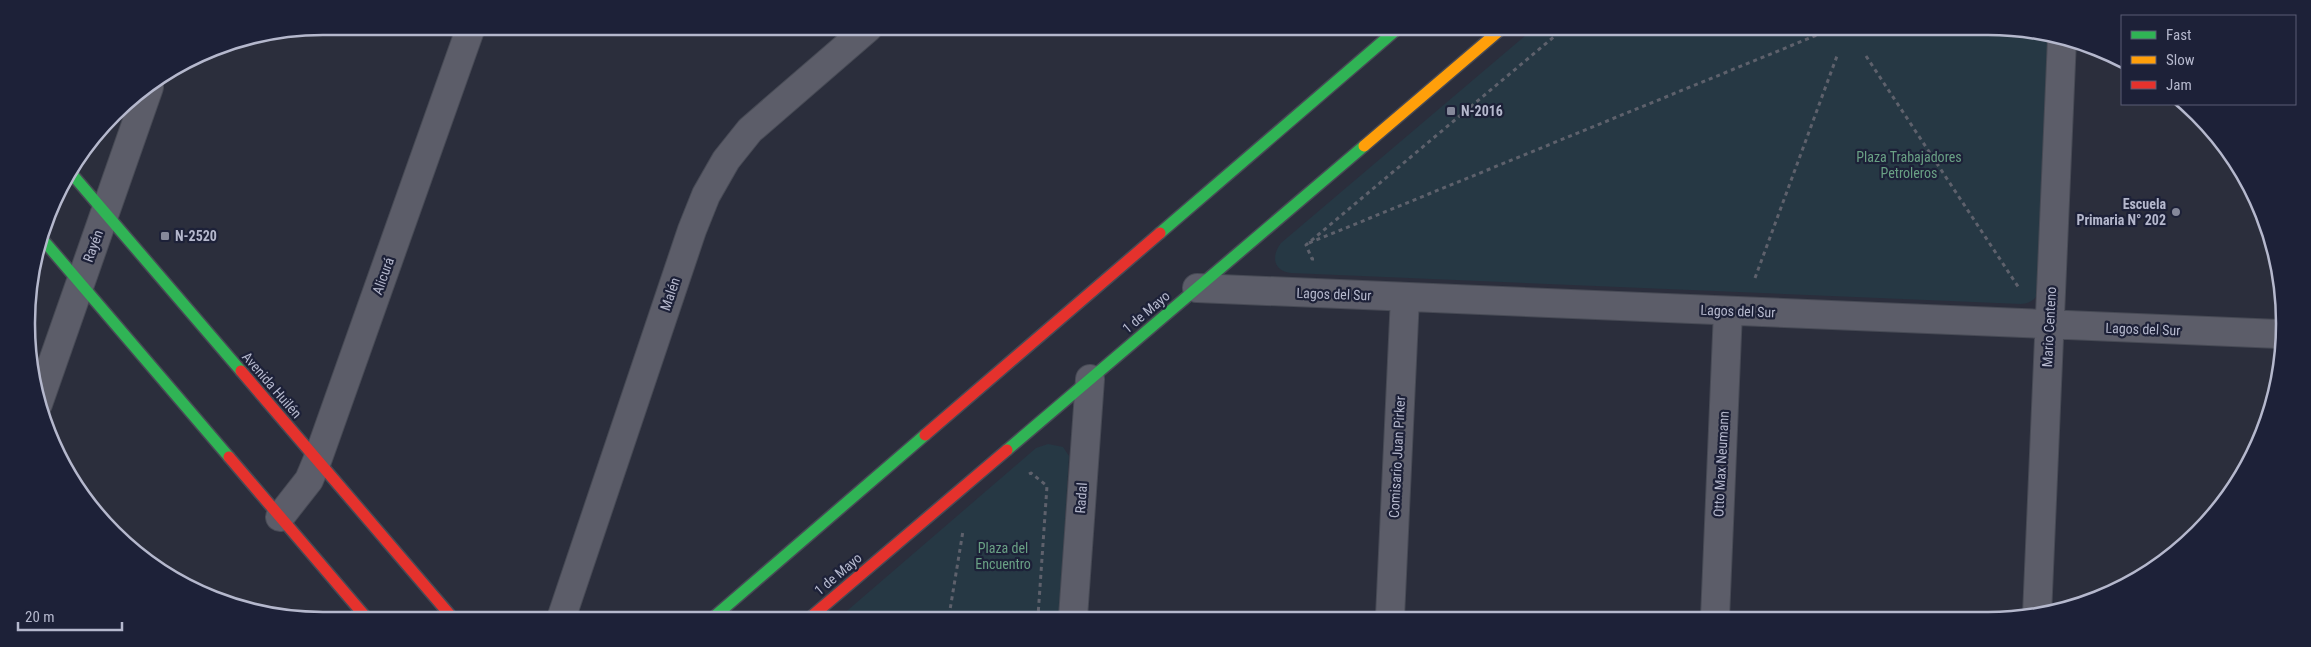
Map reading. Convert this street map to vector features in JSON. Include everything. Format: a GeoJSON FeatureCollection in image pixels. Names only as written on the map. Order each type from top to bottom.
{"type":"FeatureCollection","features":[{"type":"Feature","properties":{"kind":"main road"},"geometry":{"type":"LineString","coordinates":[[720,612],[1390,35]]}},
{"type":"Feature","properties":{"kind":"main road","name":"1 de Mayo"},"geometry":{"type":"LineString","coordinates":[[817,612],[1493,35]]}},
{"type":"Feature","properties":{"kind":"main road","name":"Avenida Huilén"},"geometry":{"type":"LineString","coordinates":[[75,178],[447,612]]}},
{"type":"Feature","properties":{"kind":"main road"},"geometry":{"type":"LineString","coordinates":[[46,244],[361,612]]}},
{"type":"Feature","properties":{"kind":"street","name":"Alicurá"},"geometry":{"type":"LineString","coordinates":[[280,516],[308,480],[317,461],[468,35]]}},
{"type":"Feature","properties":{"kind":"street","name":"Malén"},"geometry":{"type":"LineString","coordinates":[[563,612],[692,230],[706,195],[726,160],[750,130],[860,35]]}},
{"type":"Feature","properties":{"kind":"street","name":"Mario Centeno"},"geometry":{"type":"LineString","coordinates":[[2037,607],[2062,45]]}},
{"type":"Feature","properties":{"kind":"street","name":"Rayén"},"geometry":{"type":"LineString","coordinates":[[43,389],[144,98]]}},
{"type":"Feature","properties":{"kind":"street","name":"Lagos del Sur"},"geometry":{"type":"LineString","coordinates":[[1197,288],[2275,334]]}},
{"type":"Feature","properties":{"kind":"street","name":"Comisario Juan Pirker"},"geometry":{"type":"LineString","coordinates":[[1390,612],[1405,297]]}},
{"type":"Feature","properties":{"kind":"street","name":"Otto Max Neumann"},"geometry":{"type":"LineString","coordinates":[[1715,612],[1728,311]]}},
{"type":"Feature","properties":{"kind":"street","name":"Radal"},"geometry":{"type":"LineString","coordinates":[[1073,612],[1090,379]]}},
{"type":"Feature","properties":{"kind":"path"},"geometry":{"type":"LineString","coordinates":[[1306,245],[1556,35]]}},
{"type":"Feature","properties":{"kind":"path"},"geometry":{"type":"LineString","coordinates":[[1306,245],[1817,35]]}},
{"type":"Feature","properties":{"kind":"path"},"geometry":{"type":"LineString","coordinates":[[1755,278],[1838,56]]}},
{"type":"Feature","properties":{"kind":"path"},"geometry":{"type":"LineString","coordinates":[[1866,56],[2019,289],[2009,288]]}},
{"type":"Feature","properties":{"kind":"path"},"geometry":{"type":"LineString","coordinates":[[1306,245],[1312,259],[1322,260]]}},
{"type":"Feature","properties":{"kind":"path"},"geometry":{"type":"LineString","coordinates":[[1746,277],[1765,278]]}},
{"type":"Feature","properties":{"kind":"path"},"geometry":{"type":"LineString","coordinates":[[1024,479],[1031,473],[1047,486],[1038,612]]}},
{"type":"Feature","properties":{"kind":"path"},"geometry":{"type":"LineString","coordinates":[[956,537],[971,524]]}},
{"type":"Feature","properties":{"kind":"path"},"geometry":{"type":"LineString","coordinates":[[951,612],[963,531]]}},
{"type":"Feature","properties":{"kind":"green space","name":"Plaza Trabajadores Petroleros"},"geometry":{"type":"Polygon","coordinates":[[[1526,35],[1988,35],[2025,37],[2050,42],[2039,292],[2032,301],[2027,303],[1291,273],[1285,272],[1277,266],[1275,258],[1281,243],[1526,35]]]}},
{"type":"Feature","properties":{"kind":"green space","name":"Plaza del Encuentro"},"geometry":{"type":"Polygon","coordinates":[[[1048,444],[1063,447],[1069,456],[1059,612],[846,612],[1036,448],[1048,444]]]}},
{"type":"Feature","properties":{"kind":"traffic: fast"},"geometry":{"type":"LineString","coordinates":[[1160,233],[1390,35]]}},
{"type":"Feature","properties":{"kind":"traffic: fast"},"geometry":{"type":"LineString","coordinates":[[1007,450],[1364,146]]}},
{"type":"Feature","properties":{"kind":"traffic: fast"},"geometry":{"type":"LineString","coordinates":[[75,178],[241,371]]}},
{"type":"Feature","properties":{"kind":"traffic: fast"},"geometry":{"type":"LineString","coordinates":[[46,244],[229,457]]}},
{"type":"Feature","properties":{"kind":"traffic: fast"},"geometry":{"type":"LineString","coordinates":[[720,612],[925,435]]}},
{"type":"Feature","properties":{"kind":"traffic: slow"},"geometry":{"type":"LineString","coordinates":[[1364,146],[1494,35]]}},
{"type":"Feature","properties":{"kind":"traffic: jam"},"geometry":{"type":"LineString","coordinates":[[925,435],[1160,233]]}},
{"type":"Feature","properties":{"kind":"traffic: jam"},"geometry":{"type":"LineString","coordinates":[[241,371],[447,612]]}},
{"type":"Feature","properties":{"kind":"traffic: jam"},"geometry":{"type":"LineString","coordinates":[[817,612],[1007,450]]}},
{"type":"Feature","properties":{"kind":"traffic: jam"},"geometry":{"type":"LineString","coordinates":[[229,457],[361,612]]}},
{"type":"Feature","properties":{"kind":"place","name":"N-2016"},"geometry":{"type":"Point","coordinates":[1451,111]}},
{"type":"Feature","properties":{"kind":"place","name":"Escuela Primaria N° 202"},"geometry":{"type":"Point","coordinates":[2176,212]}},
{"type":"Feature","properties":{"kind":"place","name":"N-2520"},"geometry":{"type":"Point","coordinates":[165,236]}}]}
